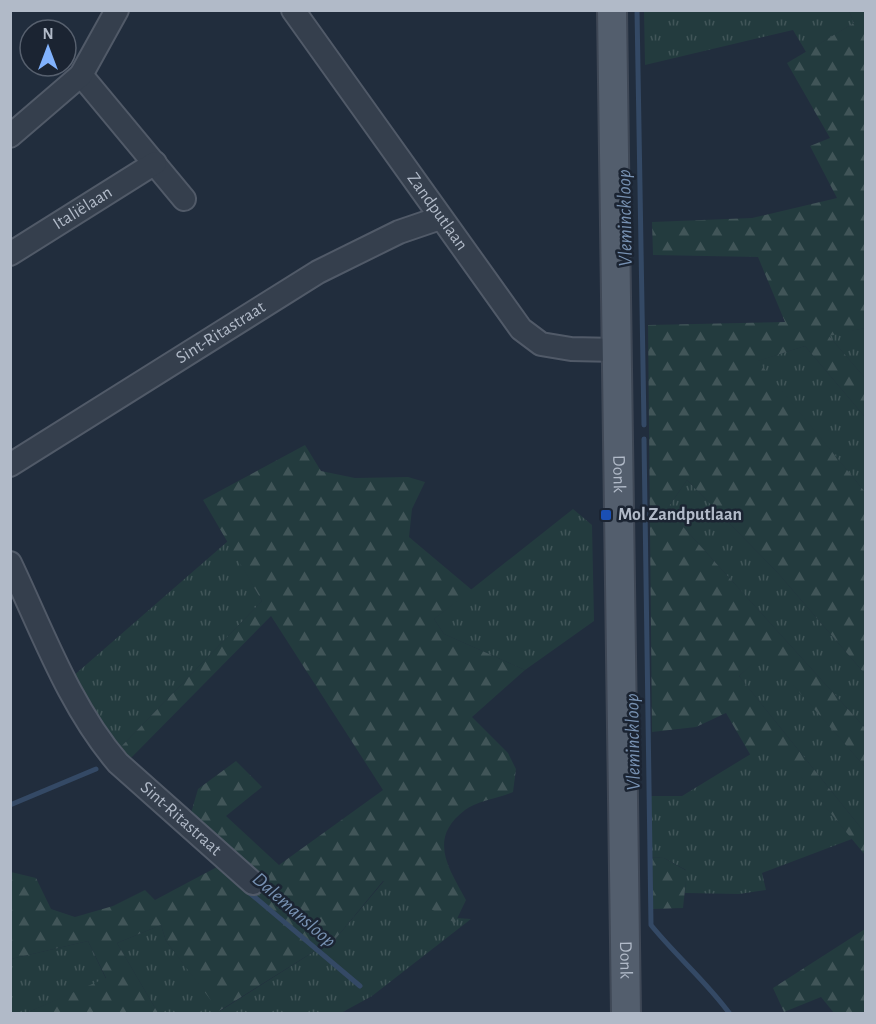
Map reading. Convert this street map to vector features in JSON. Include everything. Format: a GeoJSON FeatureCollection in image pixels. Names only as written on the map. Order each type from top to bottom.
{"type":"FeatureCollection","features":[{"type":"Feature","properties":{"kind":"main road","name":"Donk"},"geometry":{"type":"LineString","coordinates":[[612,10],[626,1010]]}},
{"type":"Feature","properties":{"kind":"street"},"geometry":{"type":"LineString","coordinates":[[10,135],[81,75],[117,10]]}},
{"type":"Feature","properties":{"kind":"street","name":"Zandputlaan"},"geometry":{"type":"LineString","coordinates":[[293,10],[521,329],[541,344],[571,349],[617,350]]}},
{"type":"Feature","properties":{"kind":"street"},"geometry":{"type":"LineString","coordinates":[[81,75],[184,199]]}},
{"type":"Feature","properties":{"kind":"street","name":"Italiëlaan"},"geometry":{"type":"LineString","coordinates":[[10,254],[155,163]]}},
{"type":"Feature","properties":{"kind":"street","name":"Sint-Ritastraat"},"geometry":{"type":"LineString","coordinates":[[10,465],[318,272],[388,237],[440,218]]}},
{"type":"Feature","properties":{"kind":"street","name":"Sint-Ritastraat"},"geometry":{"type":"LineString","coordinates":[[10,563],[90,728],[106,749],[253,883]]}},
{"type":"Feature","properties":{"kind":"green space"},"geometry":{"type":"Polygon","coordinates":[[[644,11],[849,11],[854,23],[806,52],[793,30],[645,65],[644,11]]]}},
{"type":"Feature","properties":{"kind":"green space"},"geometry":{"type":"Polygon","coordinates":[[[849,11],[865,11],[865,328],[829,336],[865,378],[865,417],[805,346],[758,361],[865,492],[865,674],[777,572],[687,480],[667,509],[865,728],[865,767],[765,653],[739,676],[865,833],[865,855],[772,742],[751,756],[726,713],[696,727],[652,732],[648,325],[785,322],[758,257],[653,255],[652,222],[752,218],[837,198],[810,146],[830,138],[787,63],[854,23],[849,11]]]}},
{"type":"Feature","properties":{"kind":"green space"},"geometry":{"type":"Polygon","coordinates":[[[865,328],[865,378],[828,335],[865,328]]]}},
{"type":"Feature","properties":{"kind":"green space"},"geometry":{"type":"Polygon","coordinates":[[[805,346],[865,417],[865,492],[757,361],[805,346]]]}},
{"type":"Feature","properties":{"kind":"green space"},"geometry":{"type":"Polygon","coordinates":[[[305,445],[321,471],[355,478],[408,477],[425,482],[412,509],[409,537],[472,590],[434,619],[444,634],[525,670],[472,717],[508,753],[516,769],[513,792],[481,802],[465,810],[453,821],[447,832],[444,843],[448,865],[466,900],[455,923],[383,881],[337,937],[219,1011],[166,941],[161,925],[117,943],[158,1013],[26,1013],[106,978],[88,941],[11,959],[11,872],[36,878],[51,909],[75,917],[113,906],[145,890],[155,900],[230,860],[189,820],[198,789],[236,761],[262,787],[226,816],[279,865],[383,790],[271,616],[127,762],[116,752],[262,601],[203,500],[305,445]]]}},
{"type":"Feature","properties":{"kind":"green space"},"geometry":{"type":"Polygon","coordinates":[[[687,480],[777,572],[865,674],[865,728],[667,509],[687,480]]]}},
{"type":"Feature","properties":{"kind":"green space"},"geometry":{"type":"Polygon","coordinates":[[[573,509],[592,525],[594,621],[525,670],[444,634],[434,619],[573,509]]]}},
{"type":"Feature","properties":{"kind":"green space"},"geometry":{"type":"Polygon","coordinates":[[[228,541],[262,601],[116,752],[72,677],[228,541]]]}},
{"type":"Feature","properties":{"kind":"green space"},"geometry":{"type":"Polygon","coordinates":[[[765,652],[865,767],[865,833],[739,676],[765,652]]]}},
{"type":"Feature","properties":{"kind":"green space"},"geometry":{"type":"Polygon","coordinates":[[[772,741],[852,839],[762,873],[766,890],[739,894],[685,893],[686,870],[664,858],[649,857],[647,796],[682,796],[772,741]]]}},
{"type":"Feature","properties":{"kind":"green space"},"geometry":{"type":"Polygon","coordinates":[[[649,857],[664,858],[687,871],[683,908],[652,909],[649,857]]]}},
{"type":"Feature","properties":{"kind":"green space"},"geometry":{"type":"Polygon","coordinates":[[[384,881],[455,922],[457,918],[471,919],[372,996],[341,1013],[158,1013],[117,943],[161,925],[166,941],[220,1011],[337,937],[384,881]]]}},
{"type":"Feature","properties":{"kind":"green space"},"geometry":{"type":"Polygon","coordinates":[[[865,929],[865,1013],[834,1013],[821,997],[784,1012],[773,988],[865,929]]]}},
{"type":"Feature","properties":{"kind":"green space"},"geometry":{"type":"Polygon","coordinates":[[[88,941],[106,979],[26,1013],[11,1014],[11,959],[88,941]]]}},
{"type":"Feature","properties":{"kind":"waterway","name":"Vleminckloop"},"geometry":{"type":"LineString","coordinates":[[637,10],[644,425]]}},
{"type":"Feature","properties":{"kind":"waterway","name":"Vleminckloop"},"geometry":{"type":"LineString","coordinates":[[644,439],[651,925],[730,1014]]}},
{"type":"Feature","properties":{"kind":"waterway","name":"Dalemansloop"},"geometry":{"type":"LineString","coordinates":[[10,805],[96,769]]}},
{"type":"Feature","properties":{"kind":"waterway","name":"Dalemansloop"},"geometry":{"type":"LineString","coordinates":[[245,889],[360,986]]}},
{"type":"Feature","properties":{"kind":"place","name":"Mol Zandputlaan"},"geometry":{"type":"Point","coordinates":[606,515]}}]}
